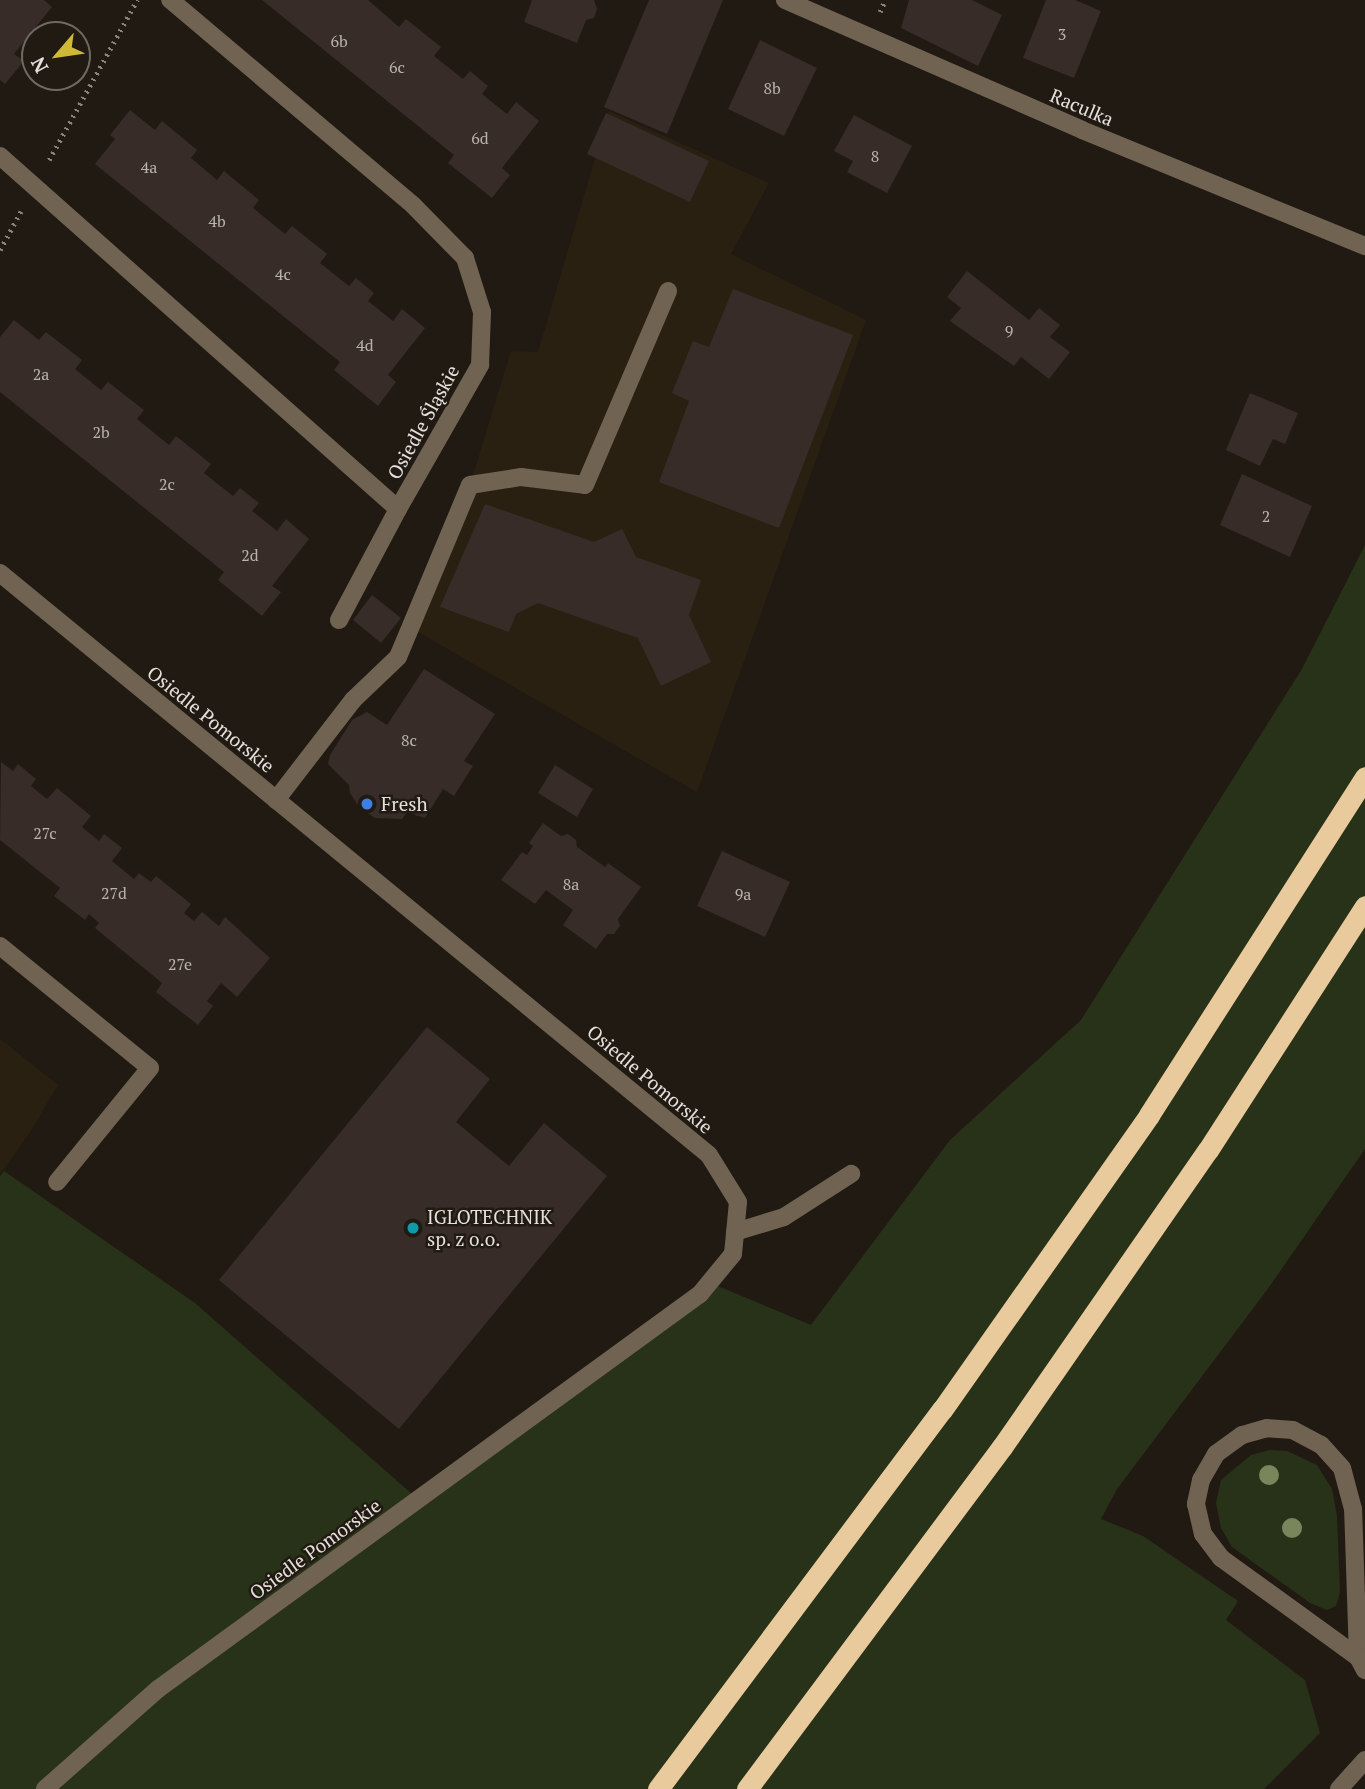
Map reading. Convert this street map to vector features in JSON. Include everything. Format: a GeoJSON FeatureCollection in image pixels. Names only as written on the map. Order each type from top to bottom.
{"type":"FeatureCollection","features":[{"type":"Feature","properties":{"kind":"highway"},"geometry":{"type":"LineString","coordinates":[[658,1789],[934,1421],[1149,1115],[1365,777]]}},
{"type":"Feature","properties":{"kind":"highway"},"geometry":{"type":"LineString","coordinates":[[747,1789],[1002,1447],[1208,1150],[1365,906]]}},
{"type":"Feature","properties":{"kind":"street","name":"Osiedle Śląskie"},"geometry":{"type":"LineString","coordinates":[[0,156],[398,509],[480,365],[482,312],[465,258],[413,205],[170,0]]}},
{"type":"Feature","properties":{"kind":"street","name":"Raculka"},"geometry":{"type":"LineString","coordinates":[[785,0],[1082,130],[1365,246]]}},
{"type":"Feature","properties":{"kind":"street"},"geometry":{"type":"LineString","coordinates":[[276,800],[353,700],[398,657],[470,485],[521,477],[585,485],[668,291]]}},
{"type":"Feature","properties":{"kind":"street"},"geometry":{"type":"LineString","coordinates":[[339,620],[398,509]]}},
{"type":"Feature","properties":{"kind":"street","name":"Osiedle Pomorskie"},"geometry":{"type":"LineString","coordinates":[[0,573],[709,1155],[738,1202],[733,1254],[700,1294],[158,1689],[45,1789]]}},
{"type":"Feature","properties":{"kind":"street"},"geometry":{"type":"LineString","coordinates":[[0,947],[150,1068],[57,1182]]}},
{"type":"Feature","properties":{"kind":"street"},"geometry":{"type":"LineString","coordinates":[[735,1232],[783,1217],[851,1174]]}},
{"type":"Feature","properties":{"kind":"street"},"geometry":{"type":"LineString","coordinates":[[1267,1428],[1293,1430],[1321,1445],[1342,1468],[1353,1509],[1362,1663],[1221,1558],[1203,1534],[1196,1504],[1201,1480],[1216,1454],[1242,1435],[1267,1428]]}},
{"type":"Feature","properties":{"kind":"street"},"geometry":{"type":"LineString","coordinates":[[1339,1789],[1365,1760]]}},
{"type":"Feature","properties":{"kind":"path"},"geometry":{"type":"LineString","coordinates":[[0,250],[137,0]]}},
{"type":"Feature","properties":{"kind":"shaded area"},"geometry":{"type":"Polygon","coordinates":[[[609,111],[769,183],[731,254],[866,320],[697,792],[411,628],[470,485],[511,351],[538,352],[609,111]]]}},
{"type":"Feature","properties":{"kind":"shaded area"},"geometry":{"type":"Polygon","coordinates":[[[0,1039],[58,1085],[29,1134],[0,1174],[0,1039]]]}},
{"type":"Feature","properties":{"kind":"green space"},"geometry":{"type":"Polygon","coordinates":[[[1365,545],[1365,1149],[1267,1290],[1117,1489],[1101,1519],[1143,1536],[1238,1601],[1226,1620],[1305,1680],[1320,1733],[1264,1789],[0,1789],[0,1176],[4,1171],[195,1303],[421,1502],[713,1284],[811,1325],[950,1140],[1081,1020],[1302,669],[1365,545]]]}},
{"type":"Feature","properties":{"kind":"green space"},"geometry":{"type":"Polygon","coordinates":[[[1270,1450],[1287,1451],[1317,1465],[1332,1489],[1337,1516],[1340,1592],[1336,1606],[1327,1610],[1310,1603],[1232,1547],[1221,1528],[1216,1503],[1221,1480],[1251,1455],[1270,1450]]]}},
{"type":"Feature","properties":{"kind":"building"},"geometry":{"type":"Polygon","coordinates":[[[0,0],[44,0],[52,7],[41,21],[21,21],[21,45],[14,54],[21,59],[21,65],[5,84],[0,80],[0,0]]]}},
{"type":"Feature","properties":{"kind":"building"},"geometry":{"type":"Polygon","coordinates":[[[262,0],[368,0],[399,27],[406,19],[441,47],[434,56],[463,79],[470,71],[488,86],[482,94],[507,114],[516,102],[539,121],[502,168],[510,175],[492,198],[448,163],[454,155],[262,0]]]}},
{"type":"Feature","properties":{"kind":"building"},"geometry":{"type":"Polygon","coordinates":[[[532,0],[594,0],[597,9],[594,18],[586,20],[577,43],[524,22],[532,0]]]}},
{"type":"Feature","properties":{"kind":"building"},"geometry":{"type":"Polygon","coordinates":[[[649,0],[723,0],[667,134],[604,107],[649,0]]]}},
{"type":"Feature","properties":{"kind":"building"},"geometry":{"type":"Polygon","coordinates":[[[909,0],[972,0],[1002,15],[978,66],[901,28],[909,0]]]}},
{"type":"Feature","properties":{"kind":"building"},"geometry":{"type":"Polygon","coordinates":[[[1046,0],[1075,0],[1101,11],[1074,78],[1023,58],[1046,0]]]}},
{"type":"Feature","properties":{"kind":"building"},"geometry":{"type":"Polygon","coordinates":[[[760,40],[817,68],[784,136],[728,109],[760,40]]]}},
{"type":"Feature","properties":{"kind":"building"},"geometry":{"type":"Polygon","coordinates":[[[130,110],[155,130],[162,121],[197,150],[191,158],[217,180],[224,171],[259,200],[253,208],[285,234],[292,226],[327,254],[320,263],[349,286],[356,278],[374,293],[368,301],[393,321],[402,309],[425,328],[388,375],[396,382],[378,406],[334,370],[340,362],[95,164],[115,139],[110,135],[130,110]]]}},
{"type":"Feature","properties":{"kind":"building"},"geometry":{"type":"Polygon","coordinates":[[[606,113],[709,161],[690,202],[587,154],[606,113]]]}},
{"type":"Feature","properties":{"kind":"building"},"geometry":{"type":"Polygon","coordinates":[[[854,115],[912,146],[887,193],[847,172],[853,161],[834,151],[854,115]]]}},
{"type":"Feature","properties":{"kind":"building"},"geometry":{"type":"Polygon","coordinates":[[[967,271],[1029,320],[1039,308],[1060,325],[1050,337],[1070,352],[1049,379],[1021,357],[1014,366],[950,321],[961,308],[947,297],[967,271]]]}},
{"type":"Feature","properties":{"kind":"building"},"geometry":{"type":"Polygon","coordinates":[[[733,289],[853,335],[779,528],[659,482],[689,401],[672,393],[693,341],[709,347],[733,289]]]}},
{"type":"Feature","properties":{"kind":"building"},"geometry":{"type":"Polygon","coordinates":[[[14,320],[39,340],[46,332],[82,360],[75,369],[101,390],[108,382],[144,410],[137,419],[169,445],[176,436],[211,464],[204,473],[233,496],[240,488],[259,503],[252,511],[277,531],[286,519],[309,539],[272,586],[281,592],[262,616],[218,580],[224,572],[0,392],[0,337],[14,320]]]}},
{"type":"Feature","properties":{"kind":"building"},"geometry":{"type":"Polygon","coordinates":[[[1250,393],[1298,413],[1285,444],[1273,439],[1260,466],[1226,450],[1250,393]]]}},
{"type":"Feature","properties":{"kind":"building"},"geometry":{"type":"Polygon","coordinates":[[[1242,474],[1312,506],[1290,557],[1220,525],[1242,474]]]}},
{"type":"Feature","properties":{"kind":"building"},"geometry":{"type":"Polygon","coordinates":[[[485,504],[594,542],[622,529],[636,557],[701,580],[689,615],[711,662],[661,686],[638,638],[538,603],[516,614],[509,632],[440,607],[485,504]]]}},
{"type":"Feature","properties":{"kind":"building"},"geometry":{"type":"Polygon","coordinates":[[[372,595],[401,618],[381,643],[353,620],[372,595]]]}},
{"type":"Feature","properties":{"kind":"building"},"geometry":{"type":"Polygon","coordinates":[[[424,669],[495,714],[464,761],[473,766],[454,796],[443,789],[425,818],[415,815],[410,808],[402,819],[375,818],[359,807],[350,793],[349,785],[328,764],[330,755],[352,720],[367,712],[387,725],[424,669]]]}},
{"type":"Feature","properties":{"kind":"building"},"geometry":{"type":"Polygon","coordinates":[[[1,762],[13,771],[18,764],[36,779],[31,786],[47,799],[57,788],[91,816],[82,827],[99,841],[104,834],[122,848],[112,861],[134,879],[139,873],[151,882],[156,876],[191,904],[184,913],[194,921],[202,912],[219,926],[225,917],[270,958],[237,997],[221,983],[207,1001],[213,1006],[198,1025],[156,992],[162,983],[95,928],[99,923],[89,914],[85,920],[54,896],[60,888],[0,840],[1,762]]]}},
{"type":"Feature","properties":{"kind":"building"},"geometry":{"type":"Polygon","coordinates":[[[555,765],[593,789],[577,817],[538,793],[555,765]]]}},
{"type":"Feature","properties":{"kind":"building"},"geometry":{"type":"Polygon","coordinates":[[[543,823],[561,836],[568,834],[576,840],[577,847],[605,867],[608,863],[641,887],[618,919],[620,926],[614,934],[607,934],[596,949],[563,925],[573,910],[546,890],[535,904],[501,880],[522,852],[527,855],[533,846],[529,843],[543,823]]]}},
{"type":"Feature","properties":{"kind":"building"},"geometry":{"type":"Polygon","coordinates":[[[722,851],[790,882],[765,937],[697,906],[722,851]]]}},
{"type":"Feature","properties":{"kind":"building","name":"IGLOTECHNIK sp. z o.o."},"geometry":{"type":"Polygon","coordinates":[[[427,1027],[490,1079],[456,1122],[509,1166],[544,1123],[607,1176],[399,1429],[219,1280],[427,1027]]]}},
{"type":"Feature","properties":{"kind":"place","name":"Fresh"},"geometry":{"type":"Point","coordinates":[367,804]}},
{"type":"Feature","properties":{"kind":"place","name":"IGLOTECHNIK sp. z o.o."},"geometry":{"type":"Point","coordinates":[413,1228]}}]}
